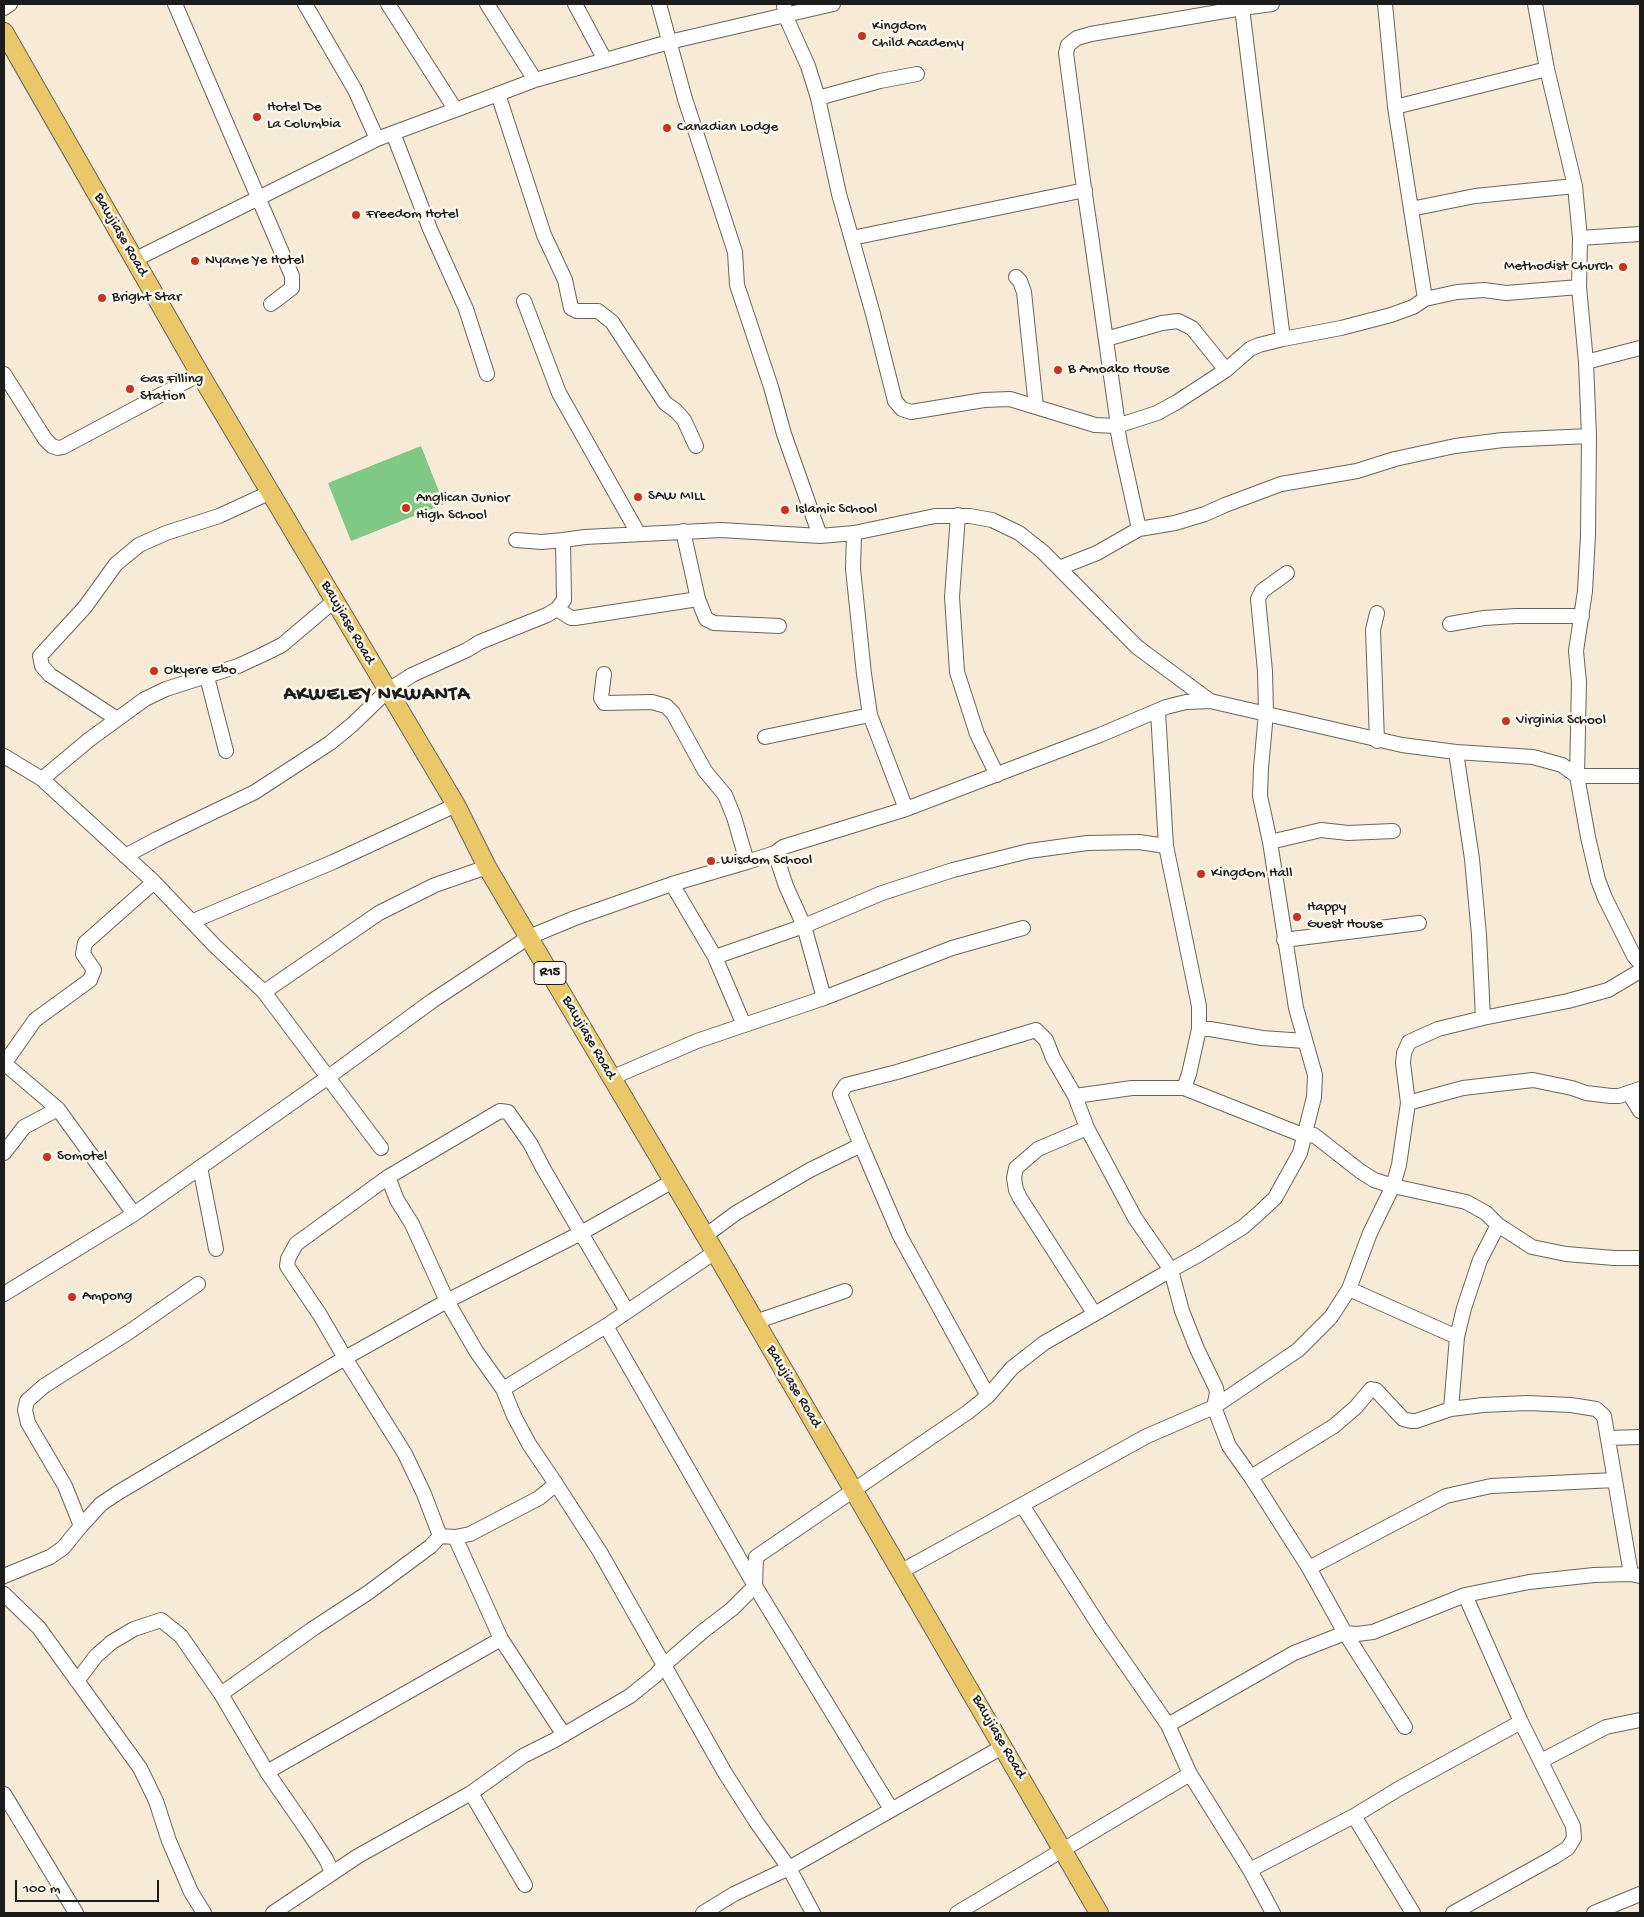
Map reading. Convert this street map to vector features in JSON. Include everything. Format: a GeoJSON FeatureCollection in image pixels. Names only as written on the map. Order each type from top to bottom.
{"type":"FeatureCollection","features":[{"type":"Feature","properties":{"kind":"main road","name":"Bawjiase Road"},"geometry":{"type":"LineString","coordinates":[[4,32],[200,374],[456,805],[487,867],[715,1252],[1100,1913]]}},
{"type":"Feature","properties":{"kind":"street"},"geometry":{"type":"LineString","coordinates":[[4,8],[10,4]]}},
{"type":"Feature","properties":{"kind":"street"},"geometry":{"type":"LineString","coordinates":[[175,4],[292,276],[292,288],[271,304]]}},
{"type":"Feature","properties":{"kind":"street"},"geometry":{"type":"LineString","coordinates":[[388,4],[455,109]]}},
{"type":"Feature","properties":{"kind":"street"},"geometry":{"type":"LineString","coordinates":[[487,4],[535,80]]}},
{"type":"Feature","properties":{"kind":"street"},"geometry":{"type":"LineString","coordinates":[[575,4],[605,60]]}},
{"type":"Feature","properties":{"kind":"street"},"geometry":{"type":"LineString","coordinates":[[659,4],[685,99],[735,252],[737,285],[771,387],[784,434],[820,536]]}},
{"type":"Feature","properties":{"kind":"street"},"geometry":{"type":"LineString","coordinates":[[134,260],[377,139],[455,109],[535,80],[669,42],[785,10],[833,4]]}},
{"type":"Feature","properties":{"kind":"street"},"geometry":{"type":"LineString","coordinates":[[1139,529],[1117,426],[1066,53],[1068,45],[1076,38],[1091,34],[1207,8],[1242,8],[1272,4]]}},
{"type":"Feature","properties":{"kind":"street"},"geometry":{"type":"LineString","coordinates":[[1385,4],[1395,107],[1425,299]]}},
{"type":"Feature","properties":{"kind":"street"},"geometry":{"type":"LineString","coordinates":[[1536,4],[1548,69],[1575,186],[1580,238],[1579,287],[1586,362],[1589,436],[1588,536],[1582,616],[1576,651],[1579,682],[1577,776],[1598,880],[1634,956],[1640,963]]}},
{"type":"Feature","properties":{"kind":"street"},"geometry":{"type":"LineString","coordinates":[[307,5],[355,90],[377,139]]}},
{"type":"Feature","properties":{"kind":"street"},"geometry":{"type":"LineString","coordinates":[[1242,8],[1283,339]]}},
{"type":"Feature","properties":{"kind":"street"},"geometry":{"type":"LineString","coordinates":[[785,10],[808,66],[818,98],[840,194],[895,401],[902,409],[911,412],[1000,399],[1021,401],[1095,425],[1117,426],[1156,413],[1177,402],[1226,370],[1259,345],[1341,328],[1391,315],[1413,307],[1425,299],[1466,291],[1484,290],[1506,293],[1579,287]]}},
{"type":"Feature","properties":{"kind":"street"},"geometry":{"type":"LineString","coordinates":[[1395,107],[1548,69]]}},
{"type":"Feature","properties":{"kind":"street"},"geometry":{"type":"LineString","coordinates":[[818,98],[880,81],[917,74]]}},
{"type":"Feature","properties":{"kind":"street"},"geometry":{"type":"LineString","coordinates":[[498,94],[544,235],[564,280],[572,308],[577,311],[598,311],[612,322],[665,403],[684,420],[696,446]]}},
{"type":"Feature","properties":{"kind":"street"},"geometry":{"type":"LineString","coordinates":[[394,133],[430,230],[466,310],[488,374]]}},
{"type":"Feature","properties":{"kind":"street"},"geometry":{"type":"LineString","coordinates":[[1411,209],[1475,196],[1575,186]]}},
{"type":"Feature","properties":{"kind":"street"},"geometry":{"type":"LineString","coordinates":[[852,238],[1085,190]]}},
{"type":"Feature","properties":{"kind":"street"},"geometry":{"type":"LineString","coordinates":[[1580,238],[1640,234]]}},
{"type":"Feature","properties":{"kind":"street"},"geometry":{"type":"LineString","coordinates":[[1016,276],[1024,292],[1036,407]]}},
{"type":"Feature","properties":{"kind":"street"},"geometry":{"type":"LineString","coordinates":[[524,301],[558,393],[638,533]]}},
{"type":"Feature","properties":{"kind":"street"},"geometry":{"type":"LineString","coordinates":[[1106,339],[1162,323],[1178,321],[1192,328],[1226,370]]}},
{"type":"Feature","properties":{"kind":"street"},"geometry":{"type":"LineString","coordinates":[[1586,362],[1640,348]]}},
{"type":"Feature","properties":{"kind":"street"},"geometry":{"type":"LineString","coordinates":[[4,374],[45,439],[52,446],[58,448],[200,374]]}},
{"type":"Feature","properties":{"kind":"street"},"geometry":{"type":"LineString","coordinates":[[1059,568],[1096,552],[1139,529],[1175,523],[1205,514],[1281,484],[1357,471],[1423,453],[1503,440],[1589,436]]}},
{"type":"Feature","properties":{"kind":"street"},"geometry":{"type":"LineString","coordinates":[[117,719],[50,675],[42,666],[40,656],[85,608],[116,564],[139,545],[166,533],[219,516],[271,492]]}},
{"type":"Feature","properties":{"kind":"street"},"geometry":{"type":"LineString","coordinates":[[958,515],[952,598],[957,672],[977,734],[997,776]]}},
{"type":"Feature","properties":{"kind":"street"},"geometry":{"type":"LineString","coordinates":[[516,540],[542,542],[585,536],[749,530],[820,536],[854,532],[928,517],[958,515],[992,520],[1006,526],[1044,552],[1136,647],[1210,701]]}},
{"type":"Feature","properties":{"kind":"street"},"geometry":{"type":"LineString","coordinates":[[684,532],[698,599],[706,619],[714,622],[779,626]]}},
{"type":"Feature","properties":{"kind":"street"},"geometry":{"type":"LineString","coordinates":[[854,532],[853,570],[870,715],[906,809]]}},
{"type":"Feature","properties":{"kind":"street"},"geometry":{"type":"LineString","coordinates":[[125,856],[157,838],[255,792],[330,743],[387,691],[412,675],[467,650],[480,642],[547,616],[564,600],[563,540]]}},
{"type":"Feature","properties":{"kind":"street"},"geometry":{"type":"LineString","coordinates":[[273,1913],[332,1872],[471,1793],[523,1756],[564,1735],[630,1696],[656,1675],[664,1665],[702,1632],[732,1609],[755,1586],[756,1557],[968,1412],[988,1396],[1012,1368],[1044,1344],[1094,1313],[1243,1228],[1275,1198],[1300,1153],[1314,1097],[1315,1081],[1311,1057],[1296,1008],[1270,842],[1260,796],[1260,768],[1266,714],[1265,671],[1258,599],[1262,591],[1286,573]]}},
{"type":"Feature","properties":{"kind":"street"},"geometry":{"type":"LineString","coordinates":[[556,609],[571,618],[576,618],[698,599]]}},
{"type":"Feature","properties":{"kind":"street"},"geometry":{"type":"LineString","coordinates":[[42,779],[145,699],[166,688],[238,666],[282,645],[334,601]]}},
{"type":"Feature","properties":{"kind":"street"},"geometry":{"type":"LineString","coordinates":[[1377,613],[1372,630],[1377,741]]}},
{"type":"Feature","properties":{"kind":"street"},"geometry":{"type":"LineString","coordinates":[[1450,624],[1508,616],[1582,616]]}},
{"type":"Feature","properties":{"kind":"street"},"geometry":{"type":"LineString","coordinates":[[604,674],[601,698],[604,702],[652,702],[666,706],[673,713],[705,771],[725,795],[734,817],[747,862]]}},
{"type":"Feature","properties":{"kind":"street"},"geometry":{"type":"LineString","coordinates":[[206,677],[226,751]]}},
{"type":"Feature","properties":{"kind":"street"},"geometry":{"type":"LineString","coordinates":[[4,1294],[134,1214],[327,1078],[432,1001],[529,937],[575,918],[672,884],[747,862],[775,853],[783,847],[906,809],[997,776],[1158,712],[1166,707],[1186,702],[1210,701],[1377,741],[1456,752],[1533,757],[1562,765],[1577,776],[1640,776]]}},
{"type":"Feature","properties":{"kind":"street"},"geometry":{"type":"LineString","coordinates":[[1158,712],[1166,846],[1199,1006],[1199,1029],[1184,1088]]}},
{"type":"Feature","properties":{"kind":"street"},"geometry":{"type":"LineString","coordinates":[[764,737],[870,715]]}},
{"type":"Feature","properties":{"kind":"street"},"geometry":{"type":"LineString","coordinates":[[1456,752],[1472,859],[1484,1001],[1483,1018]]}},
{"type":"Feature","properties":{"kind":"street"},"geometry":{"type":"LineString","coordinates":[[4,756],[42,779],[154,882],[215,946],[264,992],[381,1148]]}},
{"type":"Feature","properties":{"kind":"street"},"geometry":{"type":"LineString","coordinates":[[193,921],[333,862],[456,805]]}},
{"type":"Feature","properties":{"kind":"street"},"geometry":{"type":"LineString","coordinates":[[1270,842],[1321,830],[1348,833],[1393,831]]}},
{"type":"Feature","properties":{"kind":"street"},"geometry":{"type":"LineString","coordinates":[[715,957],[804,926],[882,893],[953,870],[1028,851],[1087,843],[1139,842],[1166,846]]}},
{"type":"Feature","properties":{"kind":"street"},"geometry":{"type":"LineString","coordinates":[[775,853],[786,886],[804,926],[824,998]]}},
{"type":"Feature","properties":{"kind":"street"},"geometry":{"type":"LineString","coordinates":[[264,992],[379,913],[435,885],[487,867]]}},
{"type":"Feature","properties":{"kind":"street"},"geometry":{"type":"LineString","coordinates":[[134,1214],[58,1109],[4,1063],[35,1020],[90,980],[94,970],[83,954],[85,943],[154,882]]}},
{"type":"Feature","properties":{"kind":"street"},"geometry":{"type":"LineString","coordinates":[[672,884],[715,957],[744,1025]]}},
{"type":"Feature","properties":{"kind":"street"},"geometry":{"type":"LineString","coordinates":[[1284,940],[1419,922]]}},
{"type":"Feature","properties":{"kind":"street"},"geometry":{"type":"LineString","coordinates":[[612,1078],[697,1042],[824,998],[952,948],[1023,928]]}},
{"type":"Feature","properties":{"kind":"street"},"geometry":{"type":"LineString","coordinates":[[900,1572],[1147,1436],[1214,1407],[1302,1346],[1331,1317],[1349,1289],[1370,1233],[1393,1186],[1400,1157],[1408,1103],[1403,1063],[1404,1053],[1409,1042],[1438,1029],[1551,1005],[1608,990],[1640,970]]}},
{"type":"Feature","properties":{"kind":"street"},"geometry":{"type":"LineString","coordinates":[[1199,1029],[1210,1029],[1262,1038],[1305,1041]]}},
{"type":"Feature","properties":{"kind":"street"},"geometry":{"type":"LineString","coordinates":[[988,1396],[900,1236],[840,1094],[846,1085],[897,1072],[1036,1030],[1046,1040],[1053,1058],[1075,1096],[1088,1128],[1135,1218],[1171,1270],[1182,1311],[1197,1349],[1216,1388],[1217,1393],[1214,1407],[1229,1446],[1309,1568],[1345,1633],[1405,1727]]}},
{"type":"Feature","properties":{"kind":"street"},"geometry":{"type":"LineString","coordinates":[[1408,1103],[1463,1088],[1533,1080],[1572,1088],[1586,1094],[1619,1096],[1635,1091],[1640,1111]]}},
{"type":"Feature","properties":{"kind":"street"},"geometry":{"type":"LineString","coordinates":[[1075,1096],[1132,1088],[1184,1088],[1305,1136],[1314,1135],[1374,1180],[1466,1202],[1486,1213],[1498,1225],[1532,1247],[1566,1254],[1640,1258]]}},
{"type":"Feature","properties":{"kind":"street"},"geometry":{"type":"LineString","coordinates":[[4,1153],[24,1127],[58,1109]]}},
{"type":"Feature","properties":{"kind":"street"},"geometry":{"type":"LineString","coordinates":[[440,1536],[424,1494],[405,1454],[320,1315],[287,1266],[288,1259],[296,1244],[388,1177],[500,1111],[508,1112],[530,1143],[627,1311]]}},
{"type":"Feature","properties":{"kind":"street"},"geometry":{"type":"LineString","coordinates":[[1088,1128],[1038,1149],[1016,1168],[1014,1178],[1016,1190],[1020,1198],[1094,1313]]}},
{"type":"Feature","properties":{"kind":"street"},"geometry":{"type":"LineString","coordinates":[[705,1236],[736,1213],[785,1184],[861,1145]]}},
{"type":"Feature","properties":{"kind":"street"},"geometry":{"type":"LineString","coordinates":[[200,1167],[216,1249]]}},
{"type":"Feature","properties":{"kind":"street"},"geometry":{"type":"LineString","coordinates":[[388,1177],[397,1200],[412,1224],[447,1302],[476,1351],[503,1389],[514,1416],[529,1444],[600,1552],[725,1773],[789,1868],[812,1913]]}},
{"type":"Feature","properties":{"kind":"street"},"geometry":{"type":"LineString","coordinates":[[4,1576],[50,1557],[63,1548],[101,1504],[118,1492],[346,1358],[673,1181]]}},
{"type":"Feature","properties":{"kind":"street"},"geometry":{"type":"LineString","coordinates":[[1451,1409],[1457,1337],[1464,1308],[1480,1260],[1498,1225]]}},
{"type":"Feature","properties":{"kind":"street"},"geometry":{"type":"LineString","coordinates":[[503,1389],[606,1326],[715,1252]]}},
{"type":"Feature","properties":{"kind":"street"},"geometry":{"type":"LineString","coordinates":[[81,1526],[65,1486],[28,1423],[24,1410],[27,1402],[44,1386],[129,1332],[198,1284]]}},
{"type":"Feature","properties":{"kind":"street"},"geometry":{"type":"LineString","coordinates":[[1349,1289],[1457,1337]]}},
{"type":"Feature","properties":{"kind":"street"},"geometry":{"type":"LineString","coordinates":[[755,1322],[846,1291]]}},
{"type":"Feature","properties":{"kind":"street"},"geometry":{"type":"LineString","coordinates":[[606,1326],[755,1586],[891,1809]]}},
{"type":"Feature","properties":{"kind":"street"},"geometry":{"type":"LineString","coordinates":[[1168,1725],[1294,1653],[1345,1633],[1372,1632],[1465,1595],[1529,1582],[1594,1575],[1636,1575],[1615,1480],[1604,1416],[1596,1409],[1571,1405],[1527,1403],[1483,1405],[1451,1409],[1411,1422],[1403,1419],[1376,1390],[1371,1390],[1334,1426],[1251,1477]]}},
{"type":"Feature","properties":{"kind":"street"},"geometry":{"type":"LineString","coordinates":[[1609,1438],[1640,1437]]}},
{"type":"Feature","properties":{"kind":"street"},"geometry":{"type":"LineString","coordinates":[[1309,1568],[1446,1496],[1491,1486],[1615,1480]]}},
{"type":"Feature","properties":{"kind":"street"},"geometry":{"type":"LineString","coordinates":[[440,1536],[455,1537],[470,1534],[539,1498],[556,1484]]}},
{"type":"Feature","properties":{"kind":"street"},"geometry":{"type":"LineString","coordinates":[[1022,1505],[1100,1627],[1168,1725],[1190,1774],[1250,1870],[1273,1913]]}},
{"type":"Feature","properties":{"kind":"street"},"geometry":{"type":"LineString","coordinates":[[221,1694],[314,1628],[369,1592],[431,1546],[440,1536]]}},
{"type":"Feature","properties":{"kind":"street"},"geometry":{"type":"LineString","coordinates":[[455,1537],[501,1639],[564,1735]]}},
{"type":"Feature","properties":{"kind":"street"},"geometry":{"type":"LineString","coordinates":[[4,1594],[39,1628],[140,1768],[156,1801],[169,1841],[191,1892],[204,1913]]}},
{"type":"Feature","properties":{"kind":"street"},"geometry":{"type":"LineString","coordinates":[[1453,1913],[1554,1857],[1568,1848],[1574,1838],[1573,1826],[1521,1722],[1465,1595]]}},
{"type":"Feature","properties":{"kind":"street"},"geometry":{"type":"LineString","coordinates":[[77,1681],[96,1656],[112,1642],[134,1629],[161,1620],[181,1636],[221,1694],[267,1772],[326,1859],[332,1872]]}},
{"type":"Feature","properties":{"kind":"street"},"geometry":{"type":"LineString","coordinates":[[267,1772],[501,1639]]}},
{"type":"Feature","properties":{"kind":"street"},"geometry":{"type":"LineString","coordinates":[[1540,1761],[1606,1727],[1640,1720]]}},
{"type":"Feature","properties":{"kind":"street"},"geometry":{"type":"LineString","coordinates":[[1250,1870],[1354,1816],[1400,1788],[1521,1722]]}},
{"type":"Feature","properties":{"kind":"street"},"geometry":{"type":"LineString","coordinates":[[703,1913],[734,1894],[789,1868],[1004,1746]]}},
{"type":"Feature","properties":{"kind":"street"},"geometry":{"type":"LineString","coordinates":[[957,1913],[1190,1774]]}},
{"type":"Feature","properties":{"kind":"street"},"geometry":{"type":"LineString","coordinates":[[471,1793],[524,1886]]}},
{"type":"Feature","properties":{"kind":"street"},"geometry":{"type":"LineString","coordinates":[[4,1794],[76,1913]]}},
{"type":"Feature","properties":{"kind":"street"},"geometry":{"type":"LineString","coordinates":[[1354,1816],[1413,1913]]}},
{"type":"Feature","properties":{"kind":"street"},"geometry":{"type":"LineString","coordinates":[[1594,1913],[1640,1894]]}},
{"type":"Feature","properties":{"kind":"green space"},"geometry":{"type":"Polygon","coordinates":[[[421,446],[444,504],[351,541],[328,483],[421,446]]]}},
{"type":"Feature","properties":{"kind":"place","name":"Kingdom Child Academy"},"geometry":{"type":"Point","coordinates":[862,36]}},
{"type":"Feature","properties":{"kind":"place","name":"Hotel De La Columbia"},"geometry":{"type":"Point","coordinates":[257,117]}},
{"type":"Feature","properties":{"kind":"place","name":"Canadian Lodge"},"geometry":{"type":"Point","coordinates":[667,128]}},
{"type":"Feature","properties":{"kind":"place","name":"Freedom Hotel"},"geometry":{"type":"Point","coordinates":[356,215]}},
{"type":"Feature","properties":{"kind":"place","name":"Nyame Ye Hotel"},"geometry":{"type":"Point","coordinates":[195,261]}},
{"type":"Feature","properties":{"kind":"place","name":"Methodist Church"},"geometry":{"type":"Point","coordinates":[1623,267]}},
{"type":"Feature","properties":{"kind":"place","name":"Bright Star"},"geometry":{"type":"Point","coordinates":[102,298]}},
{"type":"Feature","properties":{"kind":"place","name":"B Amoako House"},"geometry":{"type":"Point","coordinates":[1058,370]}},
{"type":"Feature","properties":{"kind":"place","name":"Gas Filling Station"},"geometry":{"type":"Point","coordinates":[130,389]}},
{"type":"Feature","properties":{"kind":"place","name":"SAW MILL"},"geometry":{"type":"Point","coordinates":[638,497]}},
{"type":"Feature","properties":{"kind":"place","name":"Anglican Junior High School"},"geometry":{"type":"Point","coordinates":[406,508]}},
{"type":"Feature","properties":{"kind":"place","name":"Islamic School"},"geometry":{"type":"Point","coordinates":[785,510]}},
{"type":"Feature","properties":{"kind":"place","name":"Okyere Ebo"},"geometry":{"type":"Point","coordinates":[154,671]}},
{"type":"Feature","properties":{"kind":"place","name":"Virginia School"},"geometry":{"type":"Point","coordinates":[1506,721]}},
{"type":"Feature","properties":{"kind":"place","name":"Wisdom School"},"geometry":{"type":"Point","coordinates":[711,861]}},
{"type":"Feature","properties":{"kind":"place","name":"Kingdom Hall"},"geometry":{"type":"Point","coordinates":[1201,874]}},
{"type":"Feature","properties":{"kind":"place","name":"Happy Guest House"},"geometry":{"type":"Point","coordinates":[1297,917]}},
{"type":"Feature","properties":{"kind":"place","name":"Somotel"},"geometry":{"type":"Point","coordinates":[47,1157]}},
{"type":"Feature","properties":{"kind":"place","name":"Ampong"},"geometry":{"type":"Point","coordinates":[72,1297]}},
{"type":"Feature","properties":{"kind":"district","name":"AKWELEY NKWANTA"},"geometry":{"type":"Point","coordinates":[377,696]}}]}
